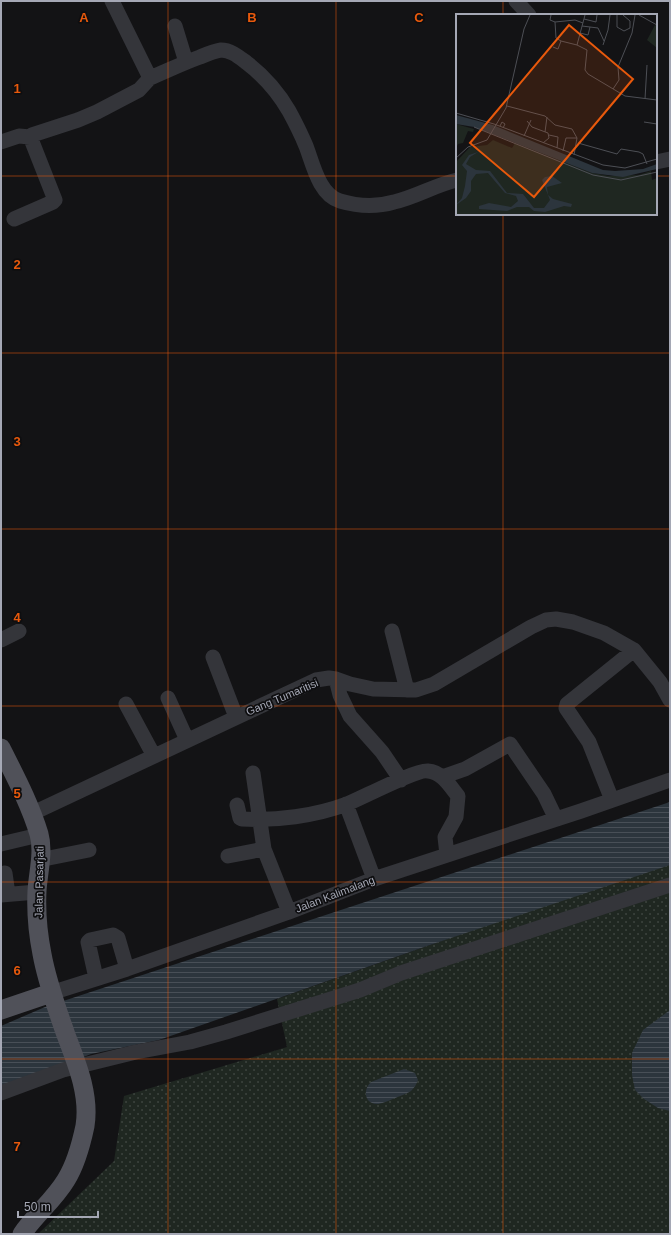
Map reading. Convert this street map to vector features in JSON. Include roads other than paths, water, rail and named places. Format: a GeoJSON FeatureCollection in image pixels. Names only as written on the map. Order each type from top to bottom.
{"type":"FeatureCollection","features":[{"type":"Feature","properties":{"kind":"main road","name":"Jalan Pasarjati"},"geometry":{"type":"LineString","coordinates":[[1,748],[18,782],[39,835],[40,860],[37,907],[42,954],[53,996],[84,1092],[86,1111],[85,1125],[75,1161],[66,1180],[22,1234]]}},
{"type":"Feature","properties":{"kind":"main road","name":"Jalan Kalimalang"},"geometry":{"type":"LineString","coordinates":[[1,1010],[53,996]]}},
{"type":"Feature","properties":{"kind":"street"},"geometry":{"type":"LineString","coordinates":[[112,1],[150,78]]}},
{"type":"Feature","properties":{"kind":"street"},"geometry":{"type":"LineString","coordinates":[[516,1],[528,14]]}},
{"type":"Feature","properties":{"kind":"street"},"geometry":{"type":"LineString","coordinates":[[175,26],[186,62]]}},
{"type":"Feature","properties":{"kind":"street"},"geometry":{"type":"LineString","coordinates":[[1,142],[19,136],[30,137],[35,133],[78,120],[97,112],[139,90],[150,78],[186,62],[221,50],[229,51],[239,56],[272,87],[282,99],[306,146],[313,169],[326,192],[338,201],[365,206],[394,202],[456,180]]}},
{"type":"Feature","properties":{"kind":"street"},"geometry":{"type":"LineString","coordinates":[[14,219],[53,202],[54,200],[30,137]]}},
{"type":"Feature","properties":{"kind":"street"},"geometry":{"type":"LineString","coordinates":[[657,162],[670,159]]}},
{"type":"Feature","properties":{"kind":"street","name":"Gang Tumaritisi"},"geometry":{"type":"LineString","coordinates":[[31,814],[316,680],[336,678],[350,684],[373,689],[416,690],[434,684],[530,627],[551,619],[564,619],[604,633],[634,650],[665,680],[670,700]]}},
{"type":"Feature","properties":{"kind":"street"},"geometry":{"type":"LineString","coordinates":[[1,640],[19,631]]}},
{"type":"Feature","properties":{"kind":"street"},"geometry":{"type":"LineString","coordinates":[[392,631],[407,690]]}},
{"type":"Feature","properties":{"kind":"street"},"geometry":{"type":"LineString","coordinates":[[612,800],[589,742],[566,708],[567,704],[634,650]]}},
{"type":"Feature","properties":{"kind":"street"},"geometry":{"type":"LineString","coordinates":[[213,657],[236,717]]}},
{"type":"Feature","properties":{"kind":"street"},"geometry":{"type":"LineString","coordinates":[[336,678],[340,695],[350,716],[382,752],[401,780]]}},
{"type":"Feature","properties":{"kind":"street"},"geometry":{"type":"LineString","coordinates":[[168,698],[187,740]]}},
{"type":"Feature","properties":{"kind":"street"},"geometry":{"type":"LineString","coordinates":[[126,704],[154,756]]}},
{"type":"Feature","properties":{"kind":"street"},"geometry":{"type":"LineString","coordinates":[[442,777],[465,769],[510,744],[544,794],[556,819]]}},
{"type":"Feature","properties":{"kind":"street"},"geometry":{"type":"LineString","coordinates":[[237,805],[240,818],[259,820],[295,816],[346,804],[414,774],[427,770],[442,777],[458,796],[456,817],[445,837],[447,855]]}},
{"type":"Feature","properties":{"kind":"street"},"geometry":{"type":"LineString","coordinates":[[253,774],[264,849],[289,912]]}},
{"type":"Feature","properties":{"kind":"street","name":"Jalan Kalimalang"},"geometry":{"type":"LineString","coordinates":[[53,996],[96,978],[127,969],[289,912],[374,879],[670,780]]}},
{"type":"Feature","properties":{"kind":"street"},"geometry":{"type":"LineString","coordinates":[[346,804],[374,879]]}},
{"type":"Feature","properties":{"kind":"street"},"geometry":{"type":"LineString","coordinates":[[1,844],[39,835]]}},
{"type":"Feature","properties":{"kind":"street"},"geometry":{"type":"LineString","coordinates":[[228,856],[264,849]]}},
{"type":"Feature","properties":{"kind":"street"},"geometry":{"type":"LineString","coordinates":[[40,860],[89,850]]}},
{"type":"Feature","properties":{"kind":"street"},"geometry":{"type":"LineString","coordinates":[[5,873],[5,894],[37,892]]}},
{"type":"Feature","properties":{"kind":"street"},"geometry":{"type":"LineString","coordinates":[[1,1093],[76,1064],[190,1042],[226,1032],[360,990],[401,973],[670,885]]}},
{"type":"Feature","properties":{"kind":"street"},"geometry":{"type":"LineString","coordinates":[[96,978],[88,942],[90,940],[113,935],[116,936],[118,938],[127,969]]}}]}
